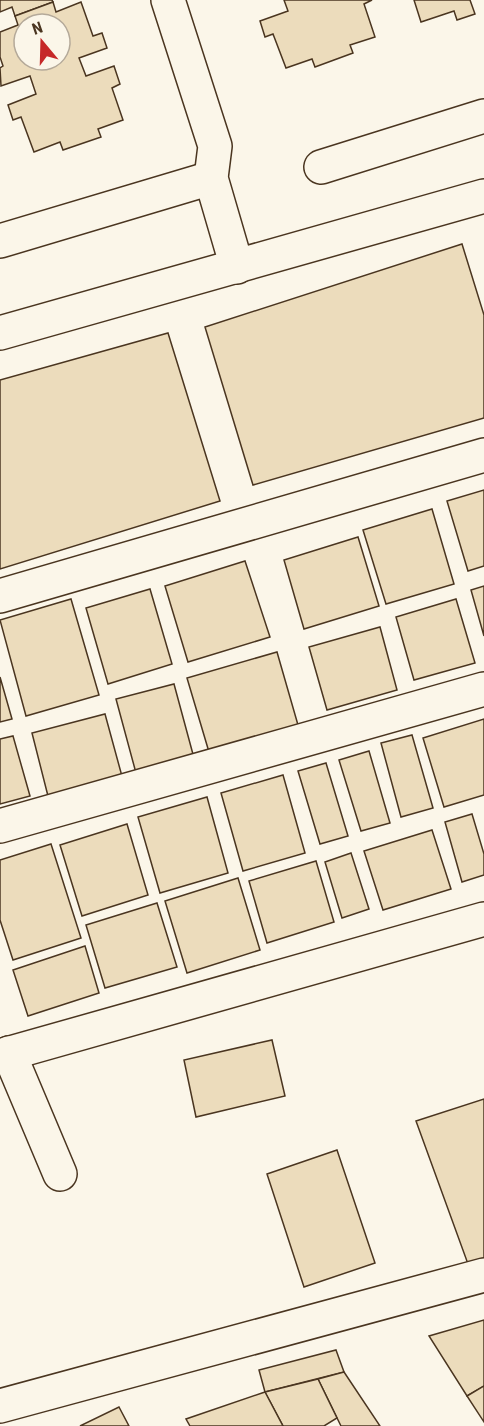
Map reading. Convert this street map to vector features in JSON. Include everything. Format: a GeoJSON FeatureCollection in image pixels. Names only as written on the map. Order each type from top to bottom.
{"type":"FeatureCollection","features":[{"type":"Feature","properties":{"kind":"street"},"geometry":{"type":"LineString","coordinates":[[168,0],[215,146],[211,178],[237,267]]}},
{"type":"Feature","properties":{"kind":"street"},"geometry":{"type":"LineString","coordinates":[[321,167],[484,116]]}},
{"type":"Feature","properties":{"kind":"street"},"geometry":{"type":"LineString","coordinates":[[0,241],[211,178]]}},
{"type":"Feature","properties":{"kind":"street"},"geometry":{"type":"LineString","coordinates":[[0,333],[484,196]]}},
{"type":"Feature","properties":{"kind":"street"},"geometry":{"type":"LineString","coordinates":[[0,596],[484,455]]}},
{"type":"Feature","properties":{"kind":"street"},"geometry":{"type":"LineString","coordinates":[[0,826],[484,689]]}},
{"type":"Feature","properties":{"kind":"street"},"geometry":{"type":"LineString","coordinates":[[60,1174],[4,1054],[484,919]]}},
{"type":"Feature","properties":{"kind":"street"},"geometry":{"type":"LineString","coordinates":[[0,1406],[484,1275]]}},
{"type":"Feature","properties":{"kind":"building"},"geometry":{"type":"Polygon","coordinates":[[[0,0],[52,0],[53,2],[26,12],[14,12],[12,7],[0,12],[0,0]]]}},
{"type":"Feature","properties":{"kind":"building"},"geometry":{"type":"Polygon","coordinates":[[[284,0],[372,0],[364,4],[375,37],[350,45],[353,53],[315,67],[312,59],[286,68],[273,34],[265,37],[260,21],[288,11],[284,0]]]}},
{"type":"Feature","properties":{"kind":"building"},"geometry":{"type":"Polygon","coordinates":[[[414,0],[470,0],[475,14],[457,20],[454,11],[421,22],[414,0]]]}},
{"type":"Feature","properties":{"kind":"building"},"geometry":{"type":"Polygon","coordinates":[[[53,2],[56,12],[26,12],[53,2]]]}},
{"type":"Feature","properties":{"kind":"building"},"geometry":{"type":"Polygon","coordinates":[[[81,2],[93,36],[102,33],[107,48],[79,58],[86,76],[114,66],[120,84],[112,88],[123,120],[98,129],[101,137],[63,150],[60,142],[34,152],[21,117],[13,120],[8,105],[36,94],[30,76],[1,86],[0,68],[3,66],[0,57],[0,32],[12,27],[12,72],[72,72],[72,12],[56,12],[81,2]]]}},
{"type":"Feature","properties":{"kind":"building"},"geometry":{"type":"Polygon","coordinates":[[[462,244],[484,315],[484,418],[253,485],[205,327],[462,244]]]}},
{"type":"Feature","properties":{"kind":"building"},"geometry":{"type":"Polygon","coordinates":[[[168,333],[220,501],[0,569],[0,380],[168,333]]]}},
{"type":"Feature","properties":{"kind":"building"},"geometry":{"type":"Polygon","coordinates":[[[484,490],[484,566],[468,571],[447,501],[484,490]]]}},
{"type":"Feature","properties":{"kind":"building"},"geometry":{"type":"Polygon","coordinates":[[[432,509],[454,584],[386,604],[363,530],[432,509]]]}},
{"type":"Feature","properties":{"kind":"building"},"geometry":{"type":"Polygon","coordinates":[[[358,537],[379,606],[304,629],[284,560],[358,537]]]}},
{"type":"Feature","properties":{"kind":"building"},"geometry":{"type":"Polygon","coordinates":[[[245,561],[270,637],[188,662],[165,586],[245,561]]]}},
{"type":"Feature","properties":{"kind":"building"},"geometry":{"type":"Polygon","coordinates":[[[484,586],[484,636],[471,590],[484,586]]]}},
{"type":"Feature","properties":{"kind":"building"},"geometry":{"type":"Polygon","coordinates":[[[150,589],[172,664],[108,684],[86,608],[150,589]]]}},
{"type":"Feature","properties":{"kind":"building"},"geometry":{"type":"Polygon","coordinates":[[[71,599],[99,695],[26,716],[0,620],[71,599]]]}},
{"type":"Feature","properties":{"kind":"building"},"geometry":{"type":"Polygon","coordinates":[[[456,599],[475,663],[414,680],[396,617],[456,599]]]}},
{"type":"Feature","properties":{"kind":"building"},"geometry":{"type":"Polygon","coordinates":[[[380,627],[397,690],[327,710],[309,647],[380,627]]]}},
{"type":"Feature","properties":{"kind":"building"},"geometry":{"type":"Polygon","coordinates":[[[277,652],[298,725],[209,752],[187,678],[277,652]]]}},
{"type":"Feature","properties":{"kind":"building"},"geometry":{"type":"Polygon","coordinates":[[[0,677],[12,719],[0,722],[0,677]]]}},
{"type":"Feature","properties":{"kind":"building"},"geometry":{"type":"Polygon","coordinates":[[[174,684],[194,758],[136,773],[116,699],[174,684]]]}},
{"type":"Feature","properties":{"kind":"building"},"geometry":{"type":"Polygon","coordinates":[[[105,714],[123,780],[49,800],[32,733],[105,714]]]}},
{"type":"Feature","properties":{"kind":"building"},"geometry":{"type":"Polygon","coordinates":[[[484,719],[484,795],[444,807],[423,738],[484,719]]]}},
{"type":"Feature","properties":{"kind":"building"},"geometry":{"type":"Polygon","coordinates":[[[412,735],[433,808],[401,817],[381,743],[412,735]]]}},
{"type":"Feature","properties":{"kind":"building"},"geometry":{"type":"Polygon","coordinates":[[[13,736],[30,796],[0,804],[0,739],[13,736]]]}},
{"type":"Feature","properties":{"kind":"building"},"geometry":{"type":"Polygon","coordinates":[[[369,751],[390,823],[361,831],[339,760],[369,751]]]}},
{"type":"Feature","properties":{"kind":"building"},"geometry":{"type":"Polygon","coordinates":[[[326,763],[348,836],[320,844],[298,771],[326,763]]]}},
{"type":"Feature","properties":{"kind":"building"},"geometry":{"type":"Polygon","coordinates":[[[283,775],[305,853],[243,871],[221,793],[283,775]]]}},
{"type":"Feature","properties":{"kind":"building"},"geometry":{"type":"Polygon","coordinates":[[[207,797],[228,873],[160,893],[138,817],[207,797]]]}},
{"type":"Feature","properties":{"kind":"building"},"geometry":{"type":"Polygon","coordinates":[[[472,814],[484,854],[484,875],[462,882],[445,822],[472,814]]]}},
{"type":"Feature","properties":{"kind":"building"},"geometry":{"type":"Polygon","coordinates":[[[127,824],[148,895],[82,916],[60,845],[127,824]]]}},
{"type":"Feature","properties":{"kind":"building"},"geometry":{"type":"Polygon","coordinates":[[[432,830],[451,889],[383,910],[364,851],[432,830]]]}},
{"type":"Feature","properties":{"kind":"building"},"geometry":{"type":"Polygon","coordinates":[[[51,844],[81,938],[13,960],[0,920],[0,860],[51,844]]]}},
{"type":"Feature","properties":{"kind":"building"},"geometry":{"type":"Polygon","coordinates":[[[351,853],[369,909],[342,918],[325,862],[351,853]]]}},
{"type":"Feature","properties":{"kind":"building"},"geometry":{"type":"Polygon","coordinates":[[[316,861],[334,922],[267,943],[249,881],[316,861]]]}},
{"type":"Feature","properties":{"kind":"building"},"geometry":{"type":"Polygon","coordinates":[[[238,878],[260,950],[187,973],[165,901],[238,878]]]}},
{"type":"Feature","properties":{"kind":"building"},"geometry":{"type":"Polygon","coordinates":[[[157,903],[177,967],[105,988],[86,925],[157,903]]]}},
{"type":"Feature","properties":{"kind":"building"},"geometry":{"type":"Polygon","coordinates":[[[85,946],[99,993],[28,1016],[13,970],[85,946]]]}},
{"type":"Feature","properties":{"kind":"building"},"geometry":{"type":"Polygon","coordinates":[[[272,1040],[285,1096],[196,1117],[184,1060],[272,1040]]]}},
{"type":"Feature","properties":{"kind":"building"},"geometry":{"type":"Polygon","coordinates":[[[484,1099],[484,1261],[468,1264],[416,1121],[484,1099]]]}},
{"type":"Feature","properties":{"kind":"building"},"geometry":{"type":"Polygon","coordinates":[[[337,1150],[375,1263],[304,1287],[267,1174],[337,1150]]]}},
{"type":"Feature","properties":{"kind":"building"},"geometry":{"type":"Polygon","coordinates":[[[484,1320],[484,1386],[467,1396],[429,1336],[484,1320]]]}},
{"type":"Feature","properties":{"kind":"building"},"geometry":{"type":"Polygon","coordinates":[[[336,1350],[344,1372],[265,1392],[259,1370],[336,1350]]]}},
{"type":"Feature","properties":{"kind":"building"},"geometry":{"type":"Polygon","coordinates":[[[344,1372],[380,1426],[341,1426],[318,1379],[344,1372]]]}},
{"type":"Feature","properties":{"kind":"building"},"geometry":{"type":"Polygon","coordinates":[[[318,1379],[337,1418],[324,1426],[283,1426],[265,1392],[318,1379]]]}},
{"type":"Feature","properties":{"kind":"building"},"geometry":{"type":"Polygon","coordinates":[[[484,1386],[484,1422],[467,1396],[484,1386]]]}},
{"type":"Feature","properties":{"kind":"building"},"geometry":{"type":"Polygon","coordinates":[[[265,1392],[283,1426],[190,1426],[186,1419],[265,1392]]]}},
{"type":"Feature","properties":{"kind":"building"},"geometry":{"type":"Polygon","coordinates":[[[119,1407],[129,1426],[80,1426],[119,1407]]]}}]}
